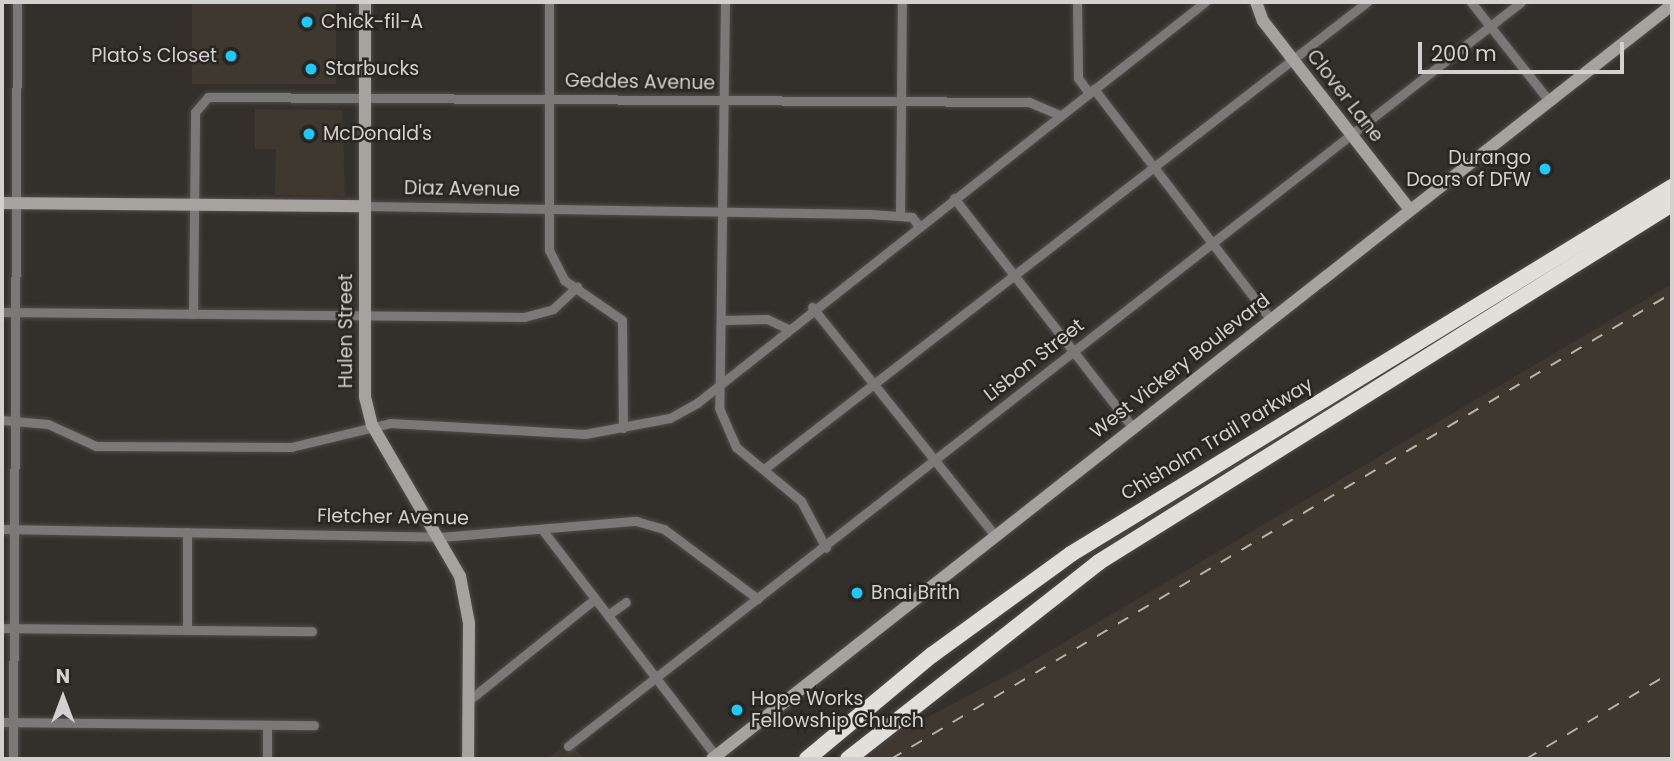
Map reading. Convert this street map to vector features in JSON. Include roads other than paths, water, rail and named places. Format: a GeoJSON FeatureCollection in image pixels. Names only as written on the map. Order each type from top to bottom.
{"type":"FeatureCollection","features":[{"type":"Feature","properties":{"kind":"highway","name":"Chisholm Trail Parkway"},"geometry":{"type":"LineString","coordinates":[[808,758],[886,691],[1109,530],[1672,187]]}},
{"type":"Feature","properties":{"kind":"highway","name":"Chisholm Trail Parkway"},"geometry":{"type":"LineString","coordinates":[[848,759],[893,720],[1099,562],[1672,204]]}},
{"type":"Feature","properties":{"kind":"main road","name":"Hulen Street"},"geometry":{"type":"LineString","coordinates":[[365,2],[363,368],[372,425],[440,537],[466,599],[468,759]]}},
{"type":"Feature","properties":{"kind":"main road","name":"Clover Lane"},"geometry":{"type":"LineString","coordinates":[[1256,2],[1293,59],[1410,210]]}},
{"type":"Feature","properties":{"kind":"main road","name":"West Vickery Boulevard"},"geometry":{"type":"LineString","coordinates":[[714,757],[994,534],[1672,5]]}},
{"type":"Feature","properties":{"kind":"main road","name":"Diaz Avenue"},"geometry":{"type":"LineString","coordinates":[[8,203],[365,206]]}},
{"type":"Feature","properties":{"kind":"street"},"geometry":{"type":"LineString","coordinates":[[13,759],[6,722],[7,530],[13,421],[14,312],[8,203],[17,2]]}},
{"type":"Feature","properties":{"kind":"street"},"geometry":{"type":"LineString","coordinates":[[549,2],[548,209],[551,258],[559,275],[622,320],[623,428]]}},
{"type":"Feature","properties":{"kind":"street"},"geometry":{"type":"LineString","coordinates":[[725,2],[724,320],[716,387],[729,437],[810,513],[826,548]]}},
{"type":"Feature","properties":{"kind":"street"},"geometry":{"type":"LineString","coordinates":[[900,216],[902,2]]}},
{"type":"Feature","properties":{"kind":"street"},"geometry":{"type":"LineString","coordinates":[[1077,2],[1078,78],[1154,167],[1271,320]]}},
{"type":"Feature","properties":{"kind":"street"},"geometry":{"type":"LineString","coordinates":[[2,421],[47,424],[96,446],[291,447],[372,425],[496,426],[585,435],[670,418],[716,387],[812,307],[1205,2]]}},
{"type":"Feature","properties":{"kind":"street"},"geometry":{"type":"LineString","coordinates":[[764,469],[1367,2]]}},
{"type":"Feature","properties":{"kind":"street"},"geometry":{"type":"LineString","coordinates":[[1471,2],[1550,102]]}},
{"type":"Feature","properties":{"kind":"street","name":"Lisbon Street"},"geometry":{"type":"LineString","coordinates":[[568,746],[826,548],[937,458],[1521,2]]}},
{"type":"Feature","properties":{"kind":"street","name":"Geddes Avenue"},"geometry":{"type":"LineString","coordinates":[[194,205],[195,112],[202,99],[216,97],[1041,103],[1059,116]]}},
{"type":"Feature","properties":{"kind":"street"},"geometry":{"type":"LineString","coordinates":[[954,198],[1132,427]]}},
{"type":"Feature","properties":{"kind":"street"},"geometry":{"type":"LineString","coordinates":[[193,314],[194,205]]}},
{"type":"Feature","properties":{"kind":"street","name":"Diaz Avenue"},"geometry":{"type":"LineString","coordinates":[[365,206],[900,216],[918,225]]}},
{"type":"Feature","properties":{"kind":"street"},"geometry":{"type":"LineString","coordinates":[[2,312],[524,317],[553,309],[577,287]]}},
{"type":"Feature","properties":{"kind":"street"},"geometry":{"type":"LineString","coordinates":[[812,307],[937,458],[994,534]]}},
{"type":"Feature","properties":{"kind":"street"},"geometry":{"type":"LineString","coordinates":[[724,320],[767,320],[788,328]]}},
{"type":"Feature","properties":{"kind":"street","name":"Fletcher Avenue"},"geometry":{"type":"LineString","coordinates":[[7,530],[440,537],[651,523],[725,569],[758,599]]}},
{"type":"Feature","properties":{"kind":"street"},"geometry":{"type":"LineString","coordinates":[[187,532],[187,630]]}},
{"type":"Feature","properties":{"kind":"street"},"geometry":{"type":"LineString","coordinates":[[544,532],[714,757]]}},
{"type":"Feature","properties":{"kind":"street"},"geometry":{"type":"LineString","coordinates":[[468,701],[595,599]]}},
{"type":"Feature","properties":{"kind":"street"},"geometry":{"type":"LineString","coordinates":[[608,615],[626,602]]}},
{"type":"Feature","properties":{"kind":"street"},"geometry":{"type":"LineString","coordinates":[[7,628],[312,631]]}},
{"type":"Feature","properties":{"kind":"street"},"geometry":{"type":"LineString","coordinates":[[6,722],[314,726]]}},
{"type":"Feature","properties":{"kind":"street"},"geometry":{"type":"LineString","coordinates":[[267,725],[267,759]]}},
{"type":"Feature","properties":{"kind":"railway"},"geometry":{"type":"LineString","coordinates":[[891,759],[1672,293]]}},
{"type":"Feature","properties":{"kind":"railway"},"geometry":{"type":"LineString","coordinates":[[1526,759],[1672,672]]}},
{"type":"Feature","properties":{"kind":"place","name":"Chick-fil-A"},"geometry":{"type":"Point","coordinates":[307,22]}},
{"type":"Feature","properties":{"kind":"place","name":"Plato's Closet"},"geometry":{"type":"Point","coordinates":[231,56]}},
{"type":"Feature","properties":{"kind":"place","name":"Starbucks"},"geometry":{"type":"Point","coordinates":[311,69]}},
{"type":"Feature","properties":{"kind":"place","name":"McDonald's"},"geometry":{"type":"Point","coordinates":[309,134]}},
{"type":"Feature","properties":{"kind":"place","name":"Durango Doors of DFW"},"geometry":{"type":"Point","coordinates":[1545,169]}},
{"type":"Feature","properties":{"kind":"place","name":"Bnai Brith"},"geometry":{"type":"Point","coordinates":[857,593]}},
{"type":"Feature","properties":{"kind":"place","name":"Hope Works Fellowship Church"},"geometry":{"type":"Point","coordinates":[737,710]}}]}
